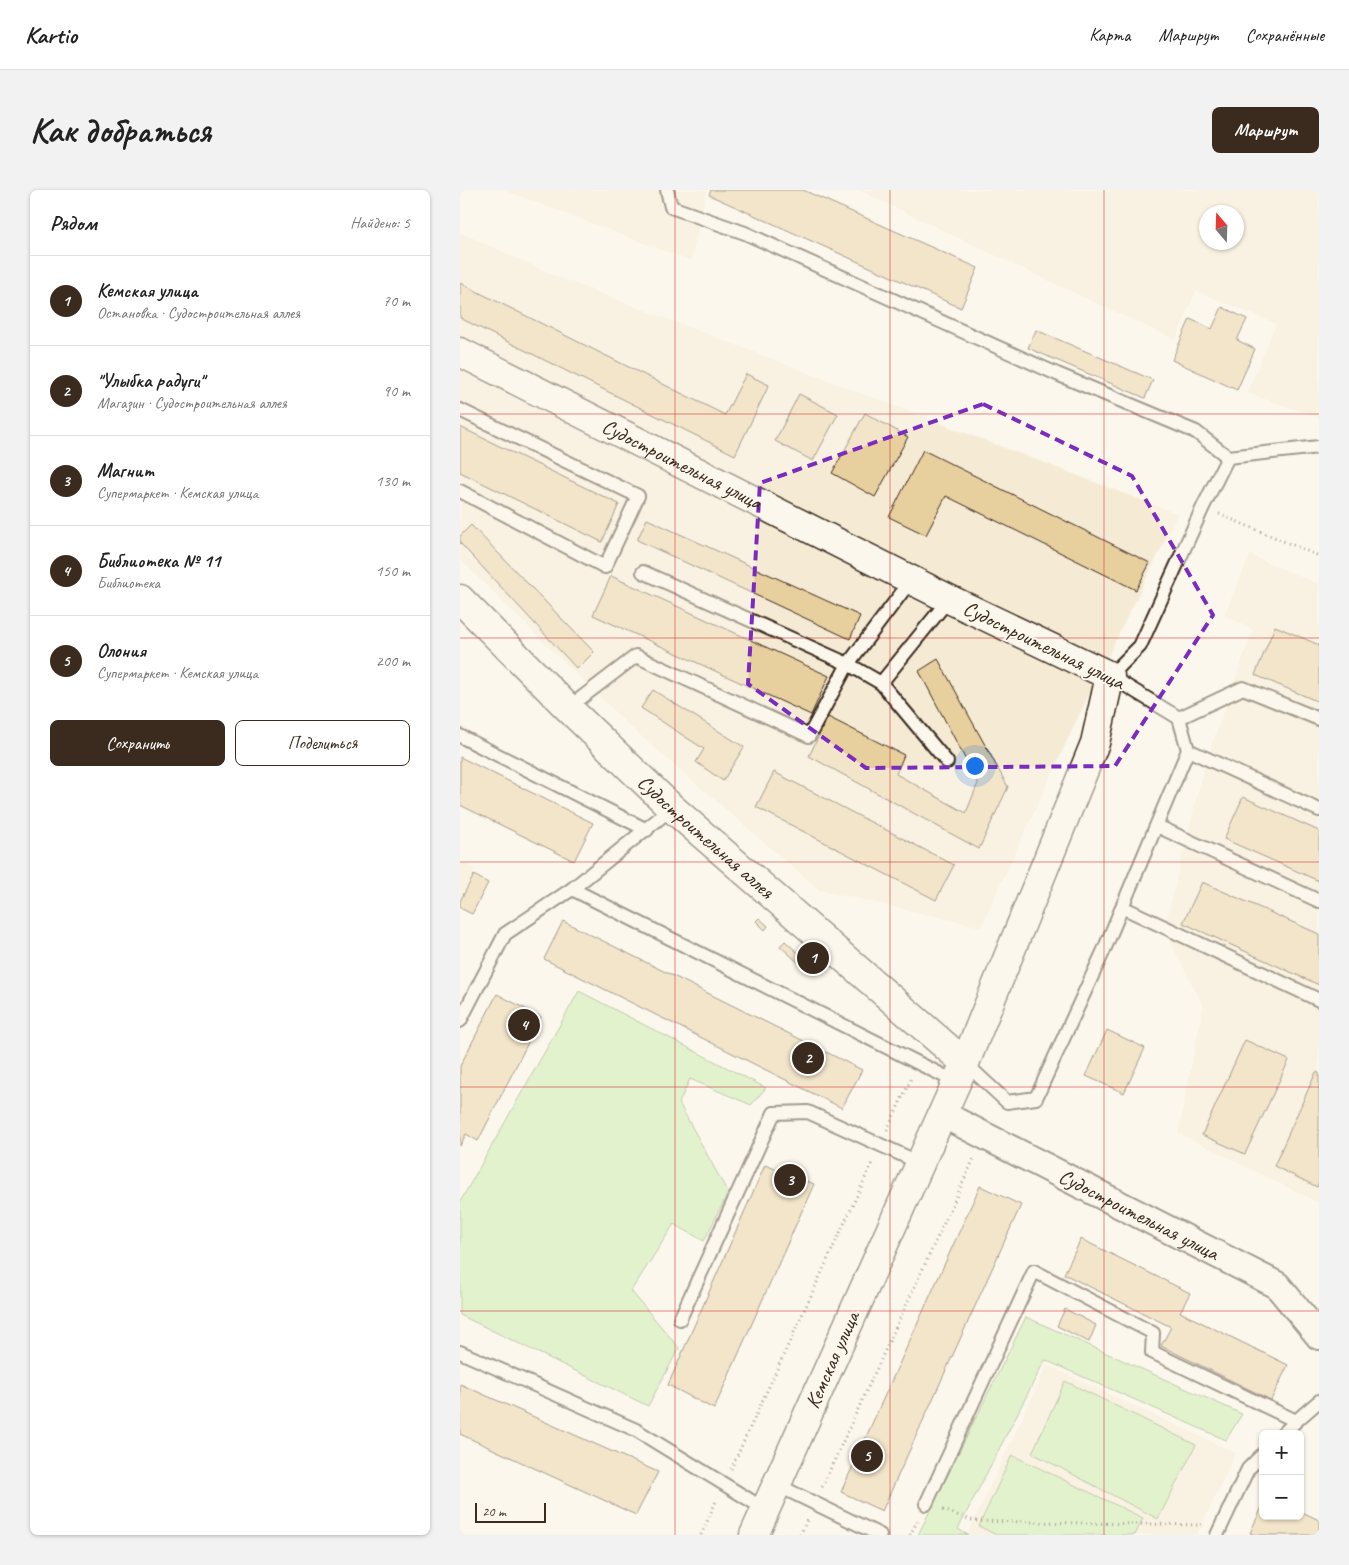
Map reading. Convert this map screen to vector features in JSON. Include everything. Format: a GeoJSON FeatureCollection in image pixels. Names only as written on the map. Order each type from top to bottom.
{"type":"FeatureCollection","features":[{"type":"Feature","properties":{"kind":"street","name":"Судостроительная улица"},"geometry":{"type":"LineString","coordinates":[[460,352],[949,599],[1110,676]]}},
{"type":"Feature","properties":{"kind":"street","name":"Судостроительная аллея"},"geometry":{"type":"LineString","coordinates":[[460,599],[568,708],[672,808],[960,1073]]}},
{"type":"Feature","properties":{"kind":"street","name":"Кемская улица"},"geometry":{"type":"LineString","coordinates":[[754,1535],[960,1073],[1095,743],[1110,676]]}},
{"type":"Feature","properties":{"kind":"street","name":"Судостроительная улица"},"geometry":{"type":"LineString","coordinates":[[942,1114],[1277,1285],[1319,1336]]}},
{"type":"Feature","properties":{"kind":"lane"},"geometry":{"type":"LineString","coordinates":[[667,190],[671,207],[745,233],[1057,374],[1196,432],[1228,457],[1319,447]]}},
{"type":"Feature","properties":{"kind":"lane"},"geometry":{"type":"LineString","coordinates":[[460,410],[638,496],[605,567],[460,491]]}},
{"type":"Feature","properties":{"kind":"lane"},"geometry":{"type":"LineString","coordinates":[[1110,676],[1140,646],[1203,507],[1228,457]]}},
{"type":"Feature","properties":{"kind":"lane"},"geometry":{"type":"LineString","coordinates":[[643,572],[848,664],[881,683],[947,762]]}},
{"type":"Feature","properties":{"kind":"lane"},"geometry":{"type":"LineString","coordinates":[[568,708],[636,656],[809,736],[848,664],[912,579]]}},
{"type":"Feature","properties":{"kind":"lane"},"geometry":{"type":"LineString","coordinates":[[881,683],[949,599]]}},
{"type":"Feature","properties":{"kind":"lane","name":"Судостроительная улица"},"geometry":{"type":"LineString","coordinates":[[1110,676],[1179,718]]}},
{"type":"Feature","properties":{"kind":"lane"},"geometry":{"type":"LineString","coordinates":[[572,889],[918,1063],[960,1073],[1007,1102],[1036,1098],[1122,907],[1188,750],[1179,718],[1243,688],[1319,720]]}},
{"type":"Feature","properties":{"kind":"lane"},"geometry":{"type":"LineString","coordinates":[[460,736],[647,830]]}},
{"type":"Feature","properties":{"kind":"lane"},"geometry":{"type":"LineString","coordinates":[[1188,750],[1319,810]]}},
{"type":"Feature","properties":{"kind":"lane"},"geometry":{"type":"LineString","coordinates":[[460,1021],[504,934],[572,889],[672,808]]}},
{"type":"Feature","properties":{"kind":"lane"},"geometry":{"type":"LineString","coordinates":[[1157,826],[1319,901]]}},
{"type":"Feature","properties":{"kind":"lane"},"geometry":{"type":"LineString","coordinates":[[1122,907],[1319,1000]]}},
{"type":"Feature","properties":{"kind":"lane"},"geometry":{"type":"LineString","coordinates":[[680,1319],[774,1113],[808,1112],[920,1162]]}},
{"type":"Feature","properties":{"kind":"lane"},"geometry":{"type":"LineString","coordinates":[[926,1504],[1034,1271],[1153,1333],[1152,1352],[1296,1421]]}},
{"type":"Feature","properties":{"kind":"lane"},"geometry":{"type":"LineString","coordinates":[[460,1352],[636,1430],[766,1510]]}},
{"type":"Feature","properties":{"kind":"lane"},"geometry":{"type":"LineString","coordinates":[[1287,1430],[1319,1401]]}},
{"type":"Feature","properties":{"kind":"lane"},"geometry":{"type":"LineString","coordinates":[[1220,1529],[1248,1469],[1259,1458]]}},
{"type":"Feature","properties":{"kind":"lane"},"geometry":{"type":"LineString","coordinates":[[777,1485],[880,1535]]}},
{"type":"Feature","properties":{"kind":"path"},"geometry":{"type":"LineString","coordinates":[[1203,507],[1319,556]]}},
{"type":"Feature","properties":{"kind":"path"},"geometry":{"type":"LineString","coordinates":[[701,1535],[918,1063]]}},
{"type":"Feature","properties":{"kind":"path"},"geometry":{"type":"LineString","coordinates":[[800,1535],[984,1135]]}},
{"type":"Feature","properties":{"kind":"path"},"geometry":{"type":"LineString","coordinates":[[910,1535],[926,1504],[974,1521],[1202,1525],[1220,1529]]}},
{"type":"Feature","properties":{"kind":"highlighted area"},"geometry":{"type":"Polygon","coordinates":[[[983,404],[1132,476],[1213,615],[1115,766],[866,768],[748,684],[760,483],[983,404]]]}},
{"type":"Feature","properties":{"kind":"shaded area"},"geometry":{"type":"Polygon","coordinates":[[[503,190],[707,190],[691,261],[503,190]]]}},
{"type":"Feature","properties":{"kind":"shaded area"},"geometry":{"type":"Polygon","coordinates":[[[858,190],[1319,190],[1319,418],[1247,393],[1276,324],[1196,291],[1176,340],[858,190]]]}},
{"type":"Feature","properties":{"kind":"shaded area"},"geometry":{"type":"Polygon","coordinates":[[[460,232],[558,277],[1178,514],[1081,711],[981,927],[819,890],[629,726],[460,560],[460,232]]]}},
{"type":"Feature","properties":{"kind":"shaded area"},"geometry":{"type":"Polygon","coordinates":[[[1250,555],[1319,584],[1319,1203],[1178,1133],[1203,1006],[1164,930],[1205,763],[1253,630],[1224,615],[1250,555]]]}},
{"type":"Feature","properties":{"kind":"shaded area"},"geometry":{"type":"Polygon","coordinates":[[[460,861],[476,869],[460,899],[460,861]]]}},
{"type":"Feature","properties":{"kind":"shaded area"},"geometry":{"type":"Polygon","coordinates":[[[1047,1365],[1236,1453],[1197,1535],[967,1535],[1047,1365]]]}},
{"type":"Feature","properties":{"kind":"green space"},"geometry":{"type":"Polygon","coordinates":[[[579,991],[766,1088],[751,1105],[690,1079],[679,1103],[728,1193],[704,1241],[674,1224],[631,1291],[679,1348],[648,1406],[460,1315],[460,1202],[579,991]]]}},
{"type":"Feature","properties":{"kind":"green space"},"geometry":{"type":"Polygon","coordinates":[[[1026,1317],[1242,1414],[1226,1440],[1045,1360],[958,1529],[968,1535],[918,1535],[1026,1317]]]}},
{"type":"Feature","properties":{"kind":"green space"},"geometry":{"type":"Polygon","coordinates":[[[1065,1381],[1196,1445],[1158,1519],[1032,1453],[1065,1381]]]}},
{"type":"Feature","properties":{"kind":"green space"},"geometry":{"type":"Polygon","coordinates":[[[1012,1455],[1143,1518],[1135,1535],[996,1535],[979,1526],[1012,1455]]]}},
{"type":"Feature","properties":{"kind":"building"},"geometry":{"type":"Polygon","coordinates":[[[711,190],[803,190],[978,268],[961,308],[709,195],[711,190]]]}},
{"type":"Feature","properties":{"kind":"building"},"geometry":{"type":"Polygon","coordinates":[[[460,283],[725,415],[746,374],[769,385],[735,455],[460,318],[460,283]]]}},
{"type":"Feature","properties":{"kind":"building"},"geometry":{"type":"Polygon","coordinates":[[[1222,307],[1247,319],[1237,340],[1255,349],[1237,390],[1172,360],[1190,319],[1212,329],[1222,307]]]}},
{"type":"Feature","properties":{"kind":"building"},"geometry":{"type":"Polygon","coordinates":[[[1036,330],[1153,380],[1145,398],[1028,348],[1036,330]]]}},
{"type":"Feature","properties":{"kind":"building"},"geometry":{"type":"Polygon","coordinates":[[[799,394],[838,414],[813,461],[775,441],[799,394]]]}},
{"type":"Feature","properties":{"kind":"building"},"geometry":{"type":"Polygon","coordinates":[[[865,413],[908,437],[875,497],[832,473],[865,413]]]}},
{"type":"Feature","properties":{"kind":"building"},"geometry":{"type":"Polygon","coordinates":[[[460,427],[619,504],[602,542],[460,472],[460,427]]]}},
{"type":"Feature","properties":{"kind":"building"},"geometry":{"type":"Polygon","coordinates":[[[923,450],[1150,563],[1136,590],[946,496],[926,535],[889,517],[923,450]]]}},
{"type":"Feature","properties":{"kind":"building"},"geometry":{"type":"Polygon","coordinates":[[[647,519],[860,616],[850,639],[637,540],[647,519]]]}},
{"type":"Feature","properties":{"kind":"building"},"geometry":{"type":"Polygon","coordinates":[[[471,525],[594,652],[577,669],[460,543],[460,536],[471,525]]]}},
{"type":"Feature","properties":{"kind":"building"},"geometry":{"type":"Polygon","coordinates":[[[611,576],[829,676],[811,715],[593,615],[611,576]]]}},
{"type":"Feature","properties":{"kind":"building"},"geometry":{"type":"Polygon","coordinates":[[[1275,626],[1319,645],[1319,702],[1255,675],[1275,626]]]}},
{"type":"Feature","properties":{"kind":"building"},"geometry":{"type":"Polygon","coordinates":[[[938,659],[1008,787],[979,849],[809,756],[828,717],[904,755],[896,774],[966,813],[978,783],[919,671],[938,659]]]}},
{"type":"Feature","properties":{"kind":"building"},"geometry":{"type":"Polygon","coordinates":[[[653,690],[744,747],[723,781],[696,762],[704,749],[641,708],[653,690]]]}},
{"type":"Feature","properties":{"kind":"building"},"geometry":{"type":"Polygon","coordinates":[[[460,757],[593,823],[574,861],[460,805],[460,757]]]}},
{"type":"Feature","properties":{"kind":"building"},"geometry":{"type":"Polygon","coordinates":[[[774,772],[954,865],[936,900],[756,807],[774,772]]]}},
{"type":"Feature","properties":{"kind":"building"},"geometry":{"type":"Polygon","coordinates":[[[1243,797],[1319,831],[1319,881],[1224,839],[1243,797]]]}},
{"type":"Feature","properties":{"kind":"building"},"geometry":{"type":"Polygon","coordinates":[[[474,875],[488,883],[472,914],[460,908],[460,901],[474,875]]]}},
{"type":"Feature","properties":{"kind":"building"},"geometry":{"type":"Polygon","coordinates":[[[1202,882],[1319,934],[1319,985],[1183,923],[1202,882]]]}},
{"type":"Feature","properties":{"kind":"building"},"geometry":{"type":"Polygon","coordinates":[[[759,918],[768,926],[765,930],[756,921],[759,918]]]}},
{"type":"Feature","properties":{"kind":"building"},"geometry":{"type":"Polygon","coordinates":[[[563,921],[862,1070],[842,1108],[544,959],[563,921]]]}},
{"type":"Feature","properties":{"kind":"building"},"geometry":{"type":"Polygon","coordinates":[[[785,941],[806,960],[801,965],[780,946],[785,941]]]}},
{"type":"Feature","properties":{"kind":"building"},"geometry":{"type":"Polygon","coordinates":[[[497,994],[541,1017],[478,1141],[466,1134],[460,1146],[460,1066],[497,994]]]}},
{"type":"Feature","properties":{"kind":"building"},"geometry":{"type":"Polygon","coordinates":[[[1107,1030],[1145,1048],[1124,1093],[1086,1076],[1107,1030]]]}},
{"type":"Feature","properties":{"kind":"building"},"geometry":{"type":"Polygon","coordinates":[[[1245,1040],[1289,1060],[1245,1154],[1202,1135],[1245,1040]]]}},
{"type":"Feature","properties":{"kind":"building"},"geometry":{"type":"Polygon","coordinates":[[[1316,1072],[1319,1073],[1319,1182],[1317,1187],[1274,1166],[1316,1072]]]}},
{"type":"Feature","properties":{"kind":"building"},"geometry":{"type":"Polygon","coordinates":[[[765,1165],[814,1184],[714,1409],[668,1385],[765,1165]]]}},
{"type":"Feature","properties":{"kind":"building"},"geometry":{"type":"Polygon","coordinates":[[[980,1186],[1021,1205],[882,1511],[841,1492],[980,1186]]]}},
{"type":"Feature","properties":{"kind":"building"},"geometry":{"type":"Polygon","coordinates":[[[1081,1239],[1190,1293],[1180,1312],[1288,1365],[1271,1400],[1161,1346],[1171,1327],[1064,1274],[1081,1239]]]}},
{"type":"Feature","properties":{"kind":"building"},"geometry":{"type":"Polygon","coordinates":[[[1065,1309],[1096,1325],[1089,1342],[1057,1326],[1065,1309]]]}},
{"type":"Feature","properties":{"kind":"building"},"geometry":{"type":"Polygon","coordinates":[[[460,1384],[658,1472],[636,1515],[460,1434],[460,1384]]]}},
{"type":"Feature","properties":{"kind":"building"},"geometry":{"type":"Polygon","coordinates":[[[1304,1513],[1319,1520],[1319,1535],[1255,1535],[1250,1533],[1259,1514],[1259,1520],[1304,1520],[1304,1513]]]}},
{"type":"Feature","properties":{"kind":"place","name":"Кемская улица"},"geometry":{"type":"Point","coordinates":[813,958]}},
{"type":"Feature","properties":{"kind":"place","name":"Библиотека № 11"},"geometry":{"type":"Point","coordinates":[524,1025]}},
{"type":"Feature","properties":{"kind":"place","name":"\"Улыбка радуги\""},"geometry":{"type":"Point","coordinates":[808,1058]}},
{"type":"Feature","properties":{"kind":"place","name":"Магнит"},"geometry":{"type":"Point","coordinates":[790,1180]}},
{"type":"Feature","properties":{"kind":"place","name":"Олония"},"geometry":{"type":"Point","coordinates":[867,1456]}}]}
